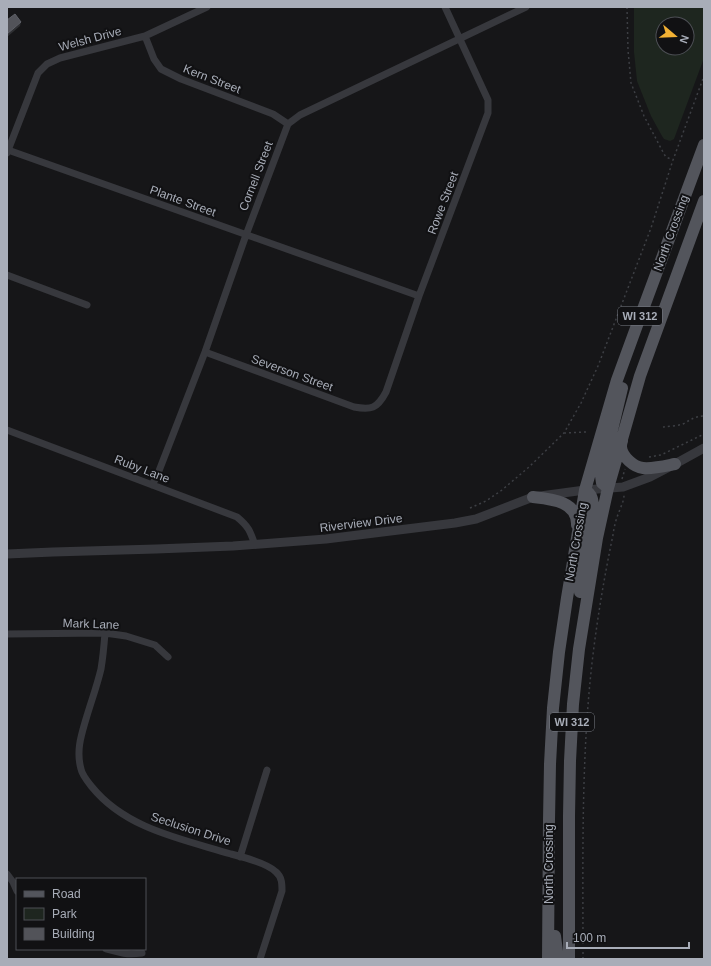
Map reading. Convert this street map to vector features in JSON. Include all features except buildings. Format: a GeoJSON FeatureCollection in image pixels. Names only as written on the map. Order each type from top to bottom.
{"type":"FeatureCollection","features":[{"type":"Feature","properties":{"kind":"main road","name":"North Crossing"},"geometry":{"type":"LineString","coordinates":[[548,959],[550,771],[553,708],[566,598],[585,490],[617,380],[704,144]]}},
{"type":"Feature","properties":{"kind":"main road","name":"North Crossing"},"geometry":{"type":"LineString","coordinates":[[569,959],[570,761],[573,704],[579,649],[597,538],[608,488],[640,376],[704,201]]}},
{"type":"Feature","properties":{"kind":"main road"},"geometry":{"type":"LineString","coordinates":[[608,488],[602,483],[602,476],[636,328]]}},
{"type":"Feature","properties":{"kind":"main road"},"geometry":{"type":"LineString","coordinates":[[622,436],[621,448],[624,454],[629,461],[642,468],[675,464]]}},
{"type":"Feature","properties":{"kind":"main road"},"geometry":{"type":"LineString","coordinates":[[579,649],[584,553],[593,504],[590,493],[585,490]]}},
{"type":"Feature","properties":{"kind":"main road"},"geometry":{"type":"LineString","coordinates":[[533,497],[558,501],[573,510],[577,520],[576,539]]}},
{"type":"Feature","properties":{"kind":"main road"},"geometry":{"type":"LineString","coordinates":[[549,876],[558,959]]}},
{"type":"Feature","properties":{"kind":"street","name":"Welsh Drive"},"geometry":{"type":"LineString","coordinates":[[8,152],[38,73],[47,64],[60,58],[145,36],[207,7]]}},
{"type":"Feature","properties":{"kind":"street","name":"Rowe Street"},"geometry":{"type":"LineString","coordinates":[[374,407],[382,400],[386,392],[419,296],[488,112],[488,100],[445,7]]}},
{"type":"Feature","properties":{"kind":"street"},"geometry":{"type":"LineString","coordinates":[[288,124],[300,115],[526,7]]}},
{"type":"Feature","properties":{"kind":"street","name":"Kern Street"},"geometry":{"type":"LineString","coordinates":[[145,36],[154,59],[161,69],[181,79],[273,114],[288,124]]}},
{"type":"Feature","properties":{"kind":"street","name":"Cornell Street"},"geometry":{"type":"LineString","coordinates":[[152,485],[157,476],[204,352],[288,124]]}},
{"type":"Feature","properties":{"kind":"street","name":"Plante Street"},"geometry":{"type":"LineString","coordinates":[[8,152],[419,296]]}},
{"type":"Feature","properties":{"kind":"street"},"geometry":{"type":"LineString","coordinates":[[7,276],[87,304]]}},
{"type":"Feature","properties":{"kind":"street","name":"Severson Street"},"geometry":{"type":"LineString","coordinates":[[204,352],[354,407],[364,409],[374,407]]}},
{"type":"Feature","properties":{"kind":"street","name":"Ruby Lane"},"geometry":{"type":"LineString","coordinates":[[7,430],[237,517],[246,525],[251,533],[254,545]]}},
{"type":"Feature","properties":{"kind":"street","name":"Riverview Drive"},"geometry":{"type":"LineString","coordinates":[[7,554],[254,545],[326,540],[455,523],[476,518],[533,497],[585,490],[623,487],[650,477],[704,448]]}},
{"type":"Feature","properties":{"kind":"street","name":"Mark Lane"},"geometry":{"type":"LineString","coordinates":[[7,634],[105,633],[126,636],[155,645],[168,657]]}},
{"type":"Feature","properties":{"kind":"street","name":"Seclusion Drive"},"geometry":{"type":"LineString","coordinates":[[105,633],[100,670],[79,741],[78,755],[81,770],[100,797],[133,821],[153,830],[240,856],[270,867],[277,872],[281,880],[282,891],[260,959]]}},
{"type":"Feature","properties":{"kind":"street"},"geometry":{"type":"LineString","coordinates":[[240,856],[267,770]]}},
{"type":"Feature","properties":{"kind":"street"},"geometry":{"type":"LineString","coordinates":[[7,874],[16,889]]}},
{"type":"Feature","properties":{"kind":"street"},"geometry":{"type":"LineString","coordinates":[[110,950],[129,955],[142,953]]}},
{"type":"Feature","properties":{"kind":"path"},"geometry":{"type":"LineString","coordinates":[[627,7],[628,50],[631,83],[644,116],[661,148],[666,157],[673,160]]}},
{"type":"Feature","properties":{"kind":"path"},"geometry":{"type":"LineString","coordinates":[[470,508],[486,501],[529,468],[564,433],[581,404],[598,366],[651,228],[673,160],[704,76]]}},
{"type":"Feature","properties":{"kind":"path"},"geometry":{"type":"LineString","coordinates":[[663,427],[675,426],[694,418],[704,416]]}},
{"type":"Feature","properties":{"kind":"path"},"geometry":{"type":"LineString","coordinates":[[564,433],[586,432]]}},
{"type":"Feature","properties":{"kind":"path"},"geometry":{"type":"LineString","coordinates":[[648,457],[661,455],[704,434]]}},
{"type":"Feature","properties":{"kind":"path"},"geometry":{"type":"LineString","coordinates":[[583,959],[583,808],[587,714],[602,592],[614,528],[618,513],[624,500],[622,479],[626,464],[629,461]]}},
{"type":"Feature","properties":{"kind":"green space"},"geometry":{"type":"Polygon","coordinates":[[[634,7],[704,7],[704,58],[674,139],[670,141],[664,139],[651,116],[637,81],[634,52],[634,7]]]}}]}
